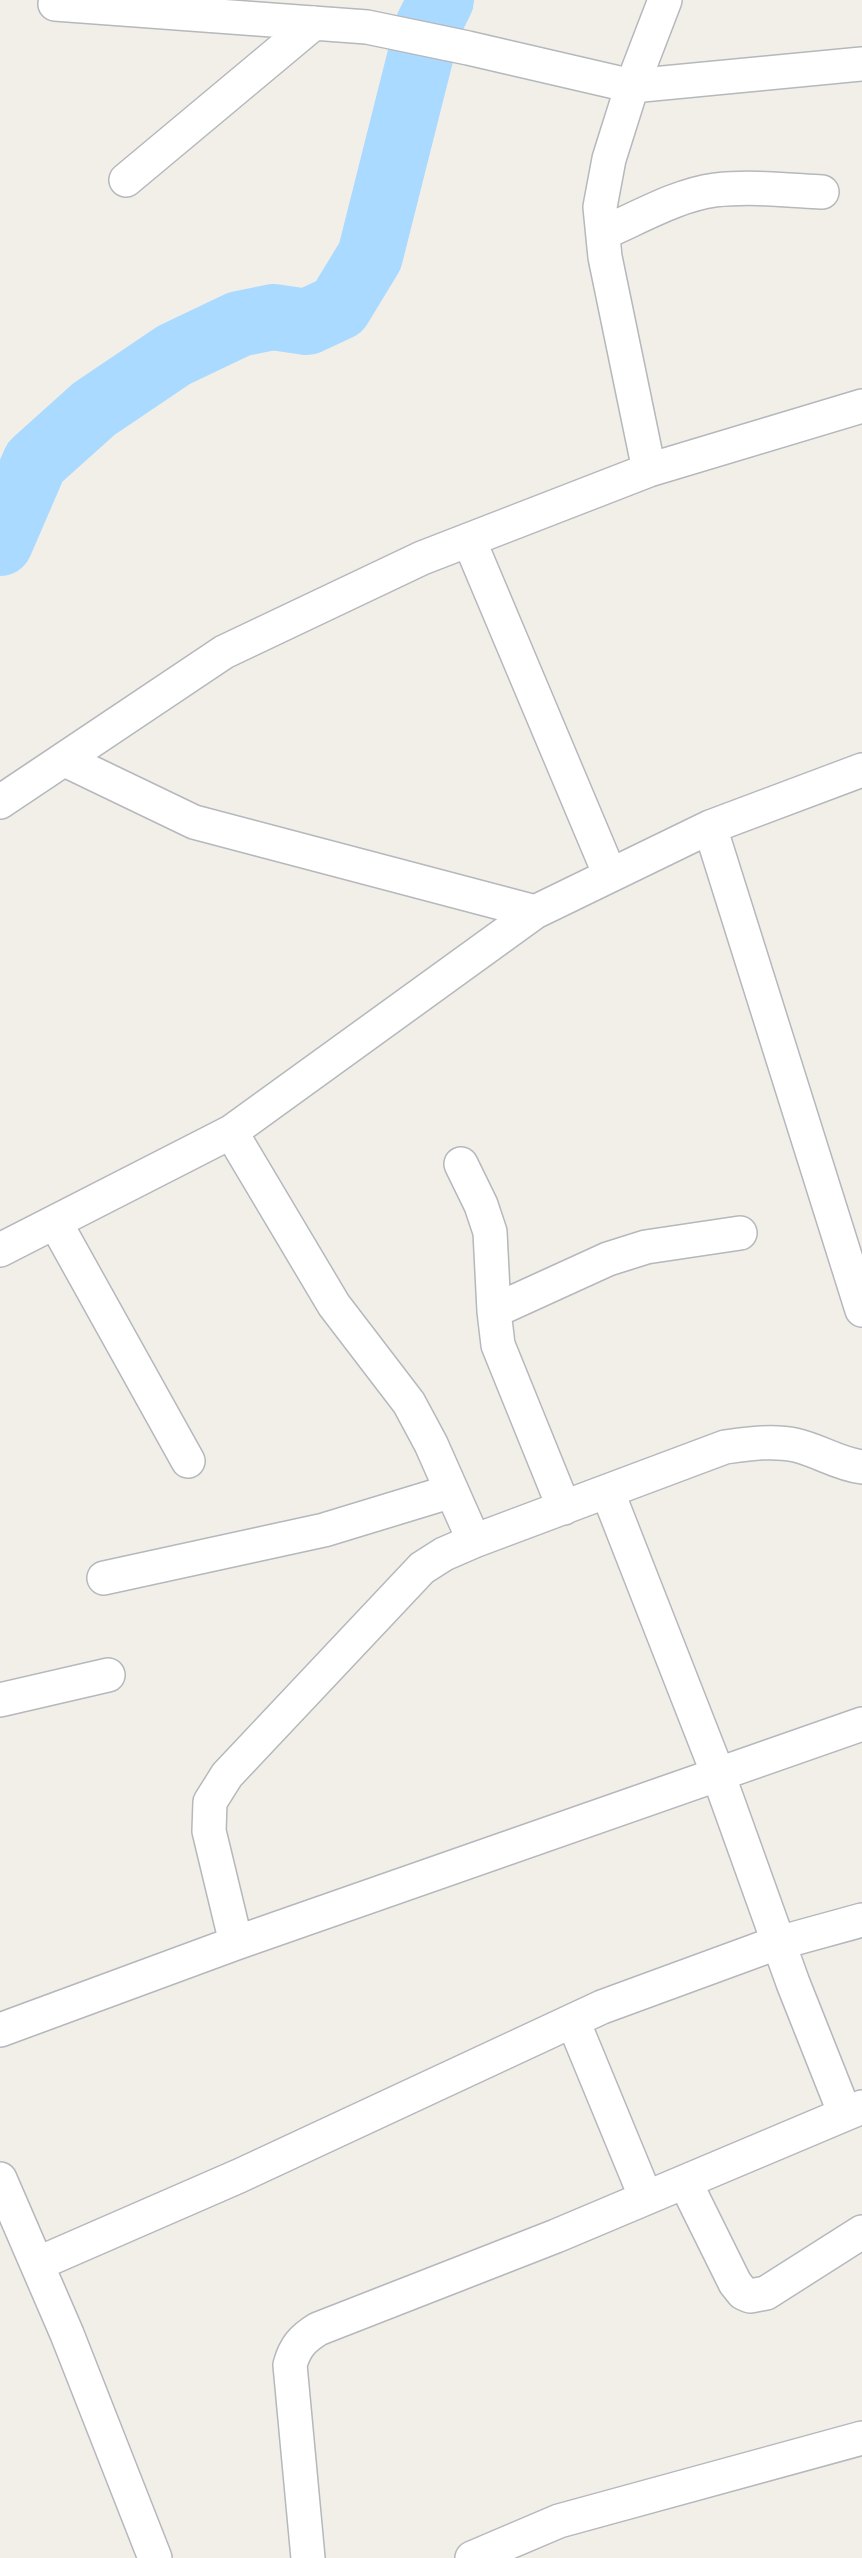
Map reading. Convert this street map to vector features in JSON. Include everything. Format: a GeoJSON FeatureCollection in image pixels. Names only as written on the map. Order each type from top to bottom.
{"type":"FeatureCollection","features":[{"type":"Feature","properties":{"kind":"street"},"geometry":{"type":"LineString","coordinates":[[649,470],[605,257],[600,207],[609,159],[632,87],[665,0]]}},
{"type":"Feature","properties":{"kind":"street"},"geometry":{"type":"LineString","coordinates":[[55,4],[198,7],[314,23],[367,27],[468,48],[632,87],[862,64]]}},
{"type":"Feature","properties":{"kind":"street"},"geometry":{"type":"LineString","coordinates":[[126,180],[314,23]]}},
{"type":"Feature","properties":{"kind":"street"},"geometry":{"type":"LineString","coordinates":[[603,234],[684,198],[714,190],[748,188],[822,192]]}},
{"type":"Feature","properties":{"kind":"street"},"geometry":{"type":"LineString","coordinates":[[0,802],[224,652],[422,558],[649,470],[862,406]]}},
{"type":"Feature","properties":{"kind":"street"},"geometry":{"type":"LineString","coordinates":[[469,540],[610,875]]}},
{"type":"Feature","properties":{"kind":"street"},"geometry":{"type":"LineString","coordinates":[[65,760],[194,822],[535,912]]}},
{"type":"Feature","properties":{"kind":"street"},"geometry":{"type":"LineString","coordinates":[[0,1250],[231,1132],[535,912],[710,827],[862,770]]}},
{"type":"Feature","properties":{"kind":"street"},"geometry":{"type":"LineString","coordinates":[[710,827],[862,1310]]}},
{"type":"Feature","properties":{"kind":"street"},"geometry":{"type":"LineString","coordinates":[[231,1132],[334,1305],[409,1403],[431,1444],[474,1541]]}},
{"type":"Feature","properties":{"kind":"street"},"geometry":{"type":"LineString","coordinates":[[461,1164],[481,1205],[490,1232],[498,1345],[564,1508]]}},
{"type":"Feature","properties":{"kind":"street"},"geometry":{"type":"LineString","coordinates":[[55,1221],[188,1461]]}},
{"type":"Feature","properties":{"kind":"street"},"geometry":{"type":"LineString","coordinates":[[494,1311],[608,1259],[646,1247],[740,1233]]}},
{"type":"Feature","properties":{"kind":"street"},"geometry":{"type":"LineString","coordinates":[[236,1943],[210,1831],[210,1802],[227,1775],[422,1568],[444,1554],[474,1541],[608,1493],[725,1447],[754,1443],[795,1445],[836,1461],[862,1467]]}},
{"type":"Feature","properties":{"kind":"street"},"geometry":{"type":"LineString","coordinates":[[104,1578],[324,1530],[452,1491]]}},
{"type":"Feature","properties":{"kind":"street"},"geometry":{"type":"LineString","coordinates":[[308,2558],[290,2365],[294,2350],[303,2338],[318,2329],[646,2198],[853,2111],[779,1944],[718,1773],[608,1493]]}},
{"type":"Feature","properties":{"kind":"street"},"geometry":{"type":"LineString","coordinates":[[0,1700],[108,1675]]}},
{"type":"Feature","properties":{"kind":"street"},"geometry":{"type":"LineString","coordinates":[[0,2030],[236,1943],[862,1724]]}},
{"type":"Feature","properties":{"kind":"street"},"geometry":{"type":"LineString","coordinates":[[37,2264],[238,2176],[602,2007],[779,1944],[862,1920]]}},
{"type":"Feature","properties":{"kind":"street"},"geometry":{"type":"LineString","coordinates":[[573,2021],[646,2198]]}},
{"type":"Feature","properties":{"kind":"street"},"geometry":{"type":"LineString","coordinates":[[0,2179],[37,2264],[155,2558]]}},
{"type":"Feature","properties":{"kind":"street"},"geometry":{"type":"LineString","coordinates":[[685,2182],[735,2283],[743,2293],[750,2296],[757,2296],[775,2288],[862,2232]]}},
{"type":"Feature","properties":{"kind":"street"},"geometry":{"type":"LineString","coordinates":[[472,2558],[559,2522],[862,2438]]}},
{"type":"Feature","properties":{"kind":"waterway"},"geometry":{"type":"LineString","coordinates":[[0,543],[35,462],[94,409],[174,355],[239,324],[273,317],[307,322],[339,307],[370,256],[428,26],[441,0]]}}]}
